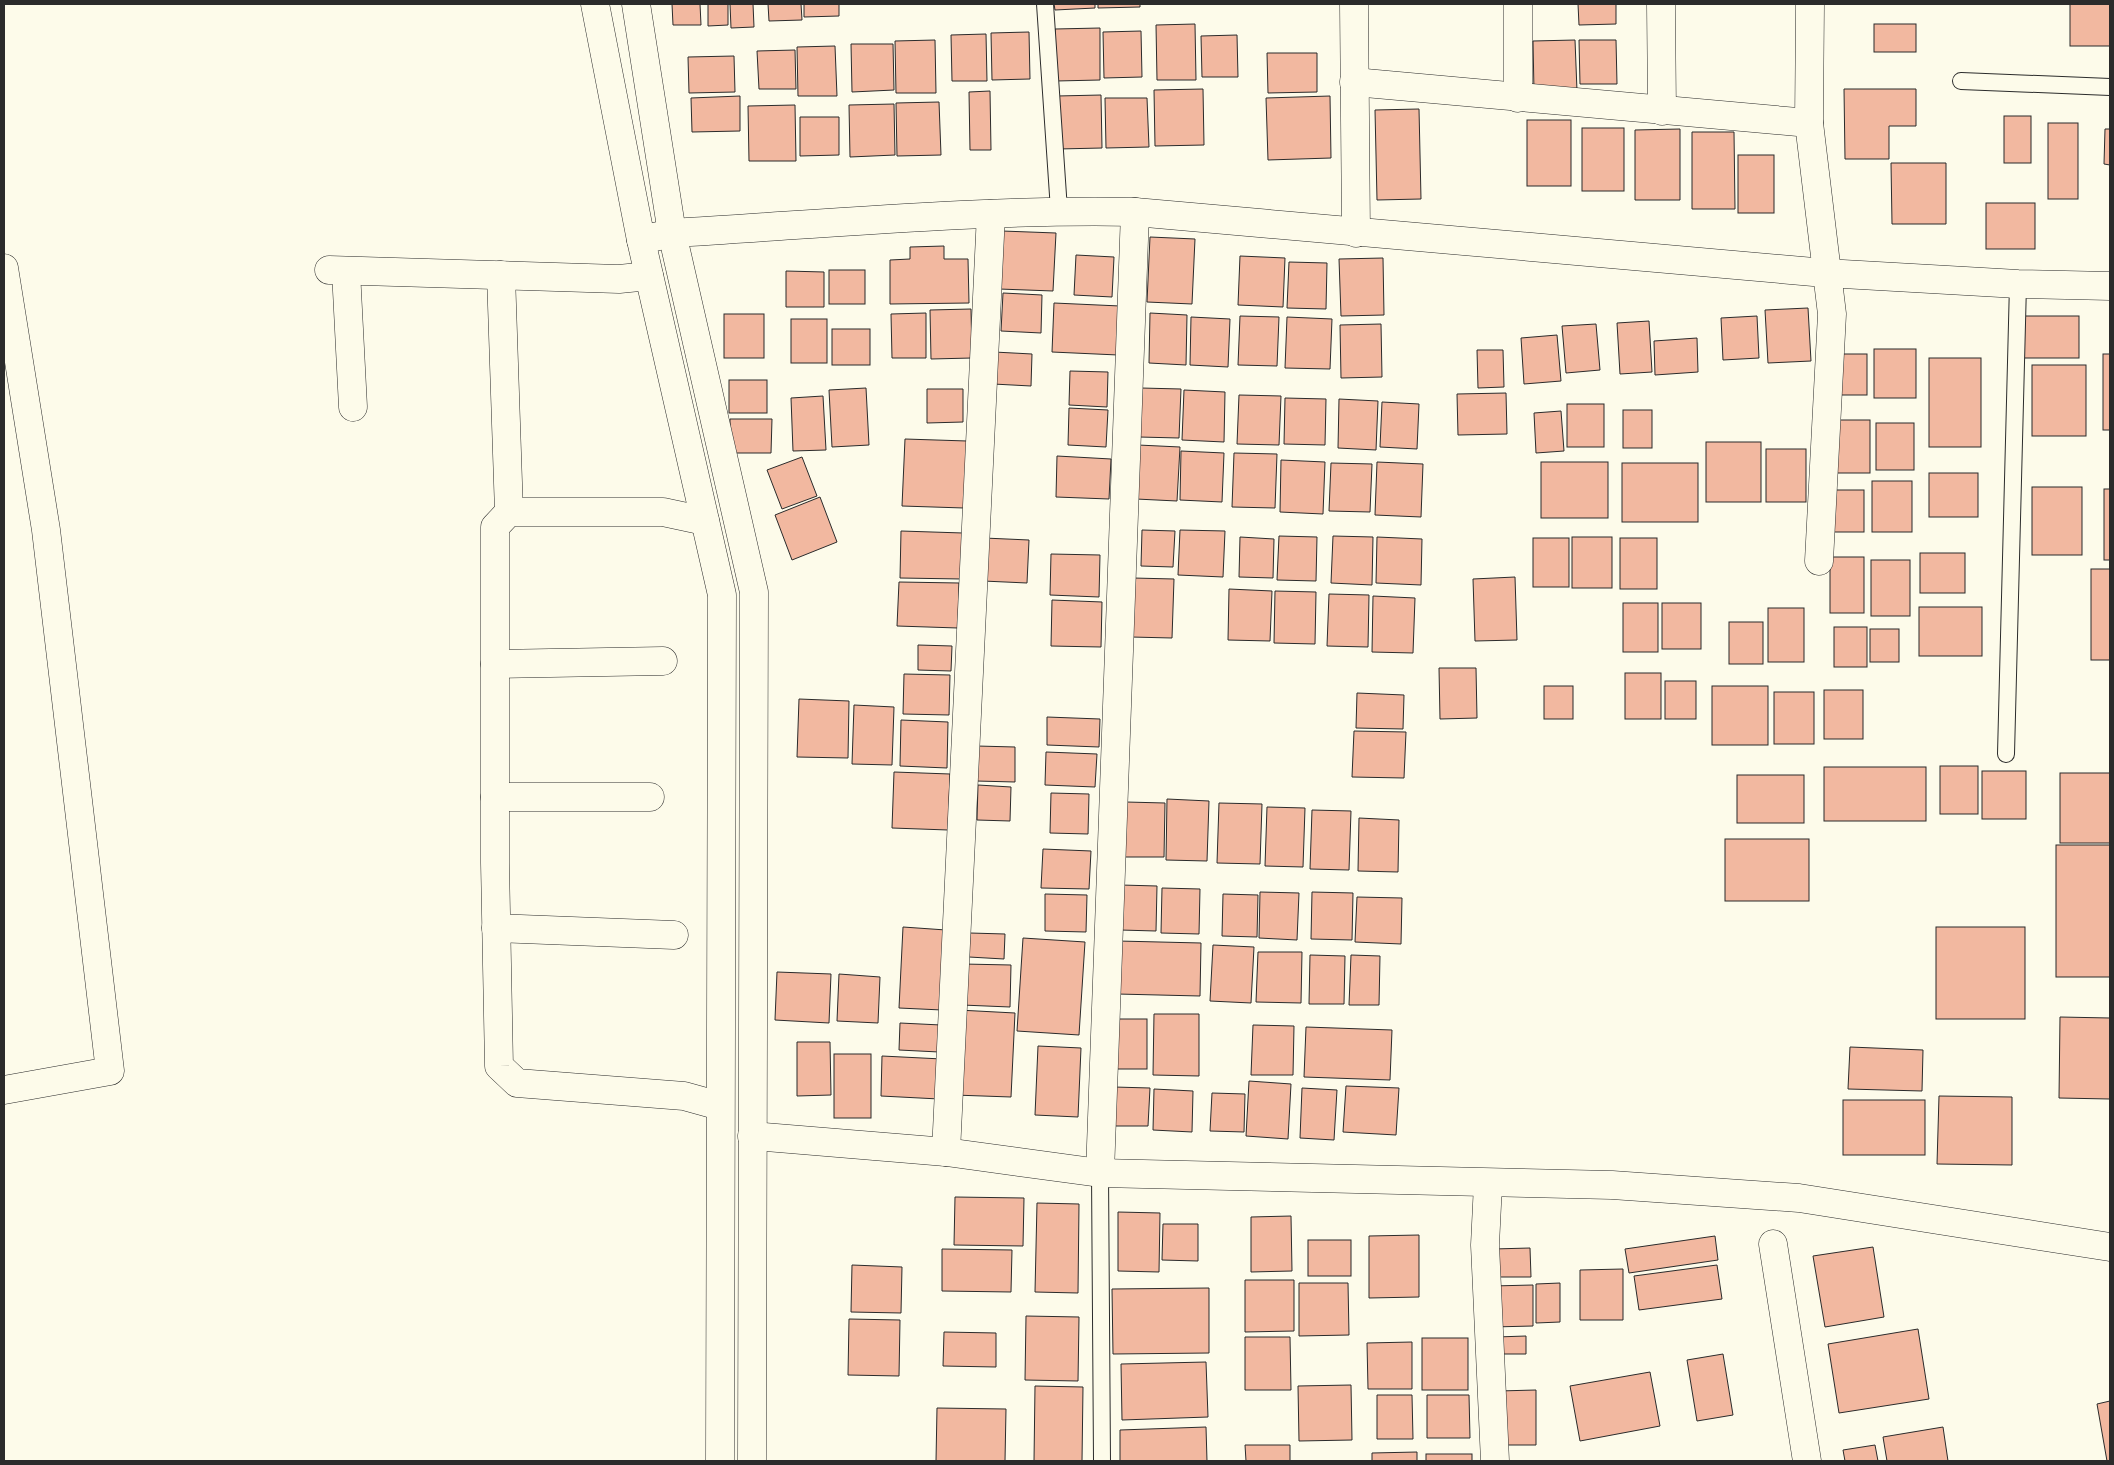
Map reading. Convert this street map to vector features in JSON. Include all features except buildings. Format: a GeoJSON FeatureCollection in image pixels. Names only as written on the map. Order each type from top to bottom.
{"type":"FeatureCollection","features":[{"type":"Feature","properties":{"kind":"street"},"geometry":{"type":"LineString","coordinates":[[595,4],[641,240],[722,595],[720,1461]]}},
{"type":"Feature","properties":{"kind":"street"},"geometry":{"type":"LineString","coordinates":[[636,4],[672,233],[754,592],[752,1461]]}},
{"type":"Feature","properties":{"kind":"street"},"geometry":{"type":"LineString","coordinates":[[1354,4],[1356,233]]}},
{"type":"Feature","properties":{"kind":"street"},"geometry":{"type":"LineString","coordinates":[[1518,4],[1518,98]]}},
{"type":"Feature","properties":{"kind":"street"},"geometry":{"type":"LineString","coordinates":[[1661,4],[1662,111]]}},
{"type":"Feature","properties":{"kind":"street"},"geometry":{"type":"LineString","coordinates":[[1810,4],[1809,123],[1825,273],[1832,314],[1818,561]]}},
{"type":"Feature","properties":{"kind":"street"},"geometry":{"type":"LineString","coordinates":[[1354,82],[1809,123]]}},
{"type":"Feature","properties":{"kind":"street"},"geometry":{"type":"LineString","coordinates":[[641,240],[672,233],[1059,210],[1135,212],[1825,273],[2018,284],[2110,286]]}},
{"type":"Feature","properties":{"kind":"street"},"geometry":{"type":"LineString","coordinates":[[1100,1173],[1135,212]]}},
{"type":"Feature","properties":{"kind":"street"},"geometry":{"type":"LineString","coordinates":[[946,1152],[991,214]]}},
{"type":"Feature","properties":{"kind":"street"},"geometry":{"type":"LineString","coordinates":[[4,268],[46,530],[110,1071],[4,1090]]}},
{"type":"Feature","properties":{"kind":"street"},"geometry":{"type":"LineString","coordinates":[[353,407],[338,271],[619,279],[649,276]]}},
{"type":"Feature","properties":{"kind":"street"},"geometry":{"type":"LineString","coordinates":[[501,275],[508,512],[495,527],[495,797],[498,1066],[517,1083],[684,1096],[720,1106]]}},
{"type":"Feature","properties":{"kind":"street"},"geometry":{"type":"LineString","coordinates":[[508,512],[663,512],[705,521]]}},
{"type":"Feature","properties":{"kind":"street"},"geometry":{"type":"LineString","coordinates":[[495,664],[663,661]]}},
{"type":"Feature","properties":{"kind":"street"},"geometry":{"type":"LineString","coordinates":[[495,797],[650,797]]}},
{"type":"Feature","properties":{"kind":"street"},"geometry":{"type":"LineString","coordinates":[[496,928],[674,935]]}},
{"type":"Feature","properties":{"kind":"street"},"geometry":{"type":"LineString","coordinates":[[752,1136],[946,1152],[1100,1173],[1488,1184],[1612,1185],[1799,1198],[2110,1247]]}},
{"type":"Feature","properties":{"kind":"street"},"geometry":{"type":"LineString","coordinates":[[1488,1184],[1485,1245],[1495,1461]]}},
{"type":"Feature","properties":{"kind":"street"},"geometry":{"type":"LineString","coordinates":[[1773,1244],[1807,1461]]}},
{"type":"Feature","properties":{"kind":"lane"},"geometry":{"type":"LineString","coordinates":[[1045,4],[1059,210]]}},
{"type":"Feature","properties":{"kind":"lane"},"geometry":{"type":"LineString","coordinates":[[1961,81],[2110,87]]}},
{"type":"Feature","properties":{"kind":"lane"},"geometry":{"type":"LineString","coordinates":[[2006,754],[2018,284]]}},
{"type":"Feature","properties":{"kind":"lane"},"geometry":{"type":"LineString","coordinates":[[1100,1173],[1102,1461]]}}]}
